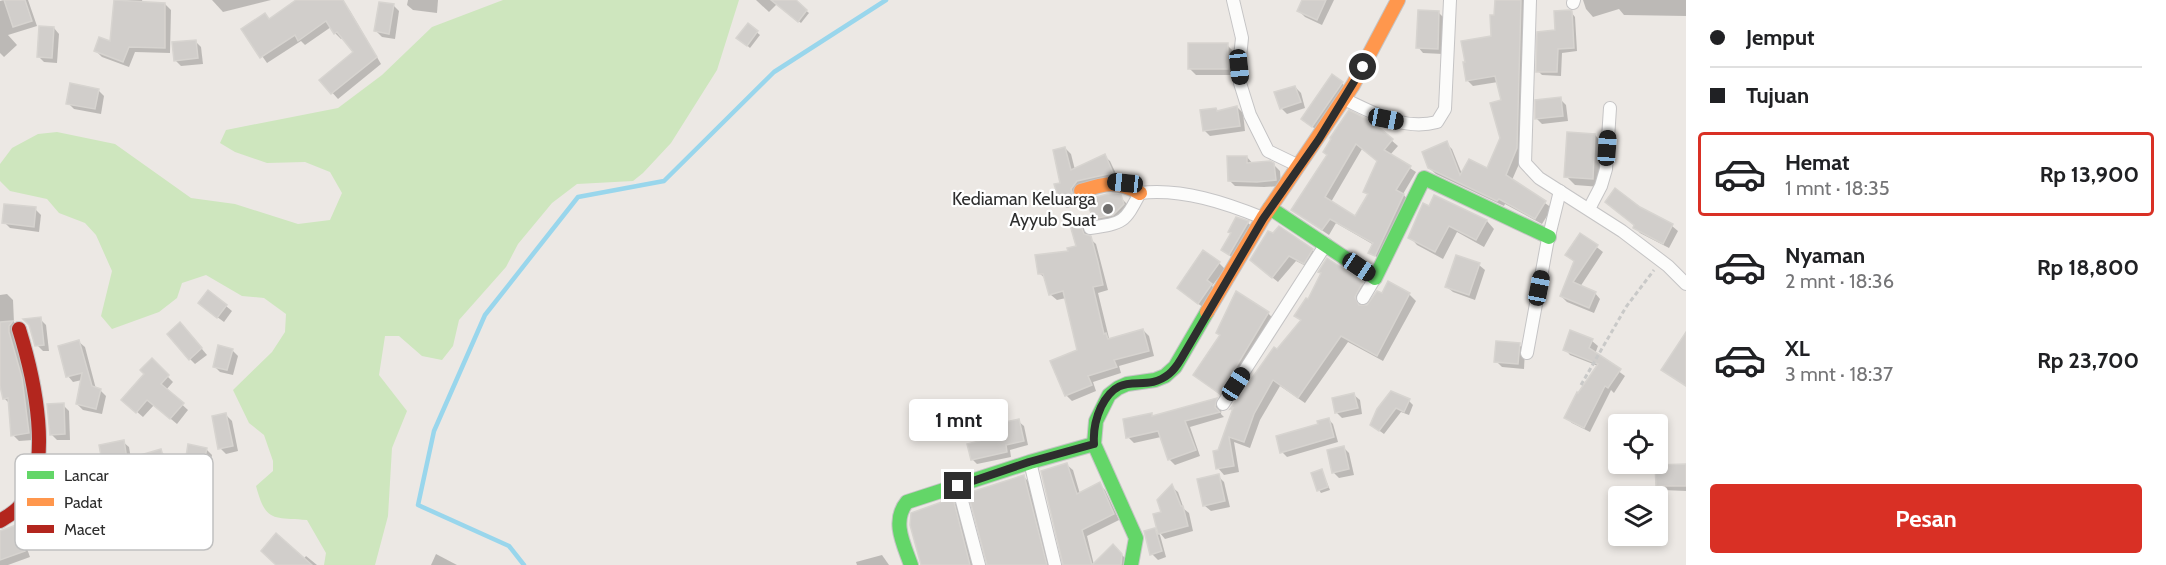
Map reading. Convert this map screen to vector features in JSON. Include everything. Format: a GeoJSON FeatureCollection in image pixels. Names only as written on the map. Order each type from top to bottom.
{"type":"FeatureCollection","features":[{"type":"Feature","properties":{"kind":"street"},"geometry":{"type":"LineString","coordinates":[[1233,0],[1242,38],[1240,83],[1250,115],[1268,152],[1299,166]]}},
{"type":"Feature","properties":{"kind":"street"},"geometry":{"type":"LineString","coordinates":[[1131,565],[1136,538],[1094,444],[1093,430],[1097,416],[1107,395],[1119,386],[1160,379],[1175,367],[1267,213],[1344,99],[1398,0]]}},
{"type":"Feature","properties":{"kind":"street"},"geometry":{"type":"LineString","coordinates":[[1344,99],[1386,119],[1427,124],[1437,122],[1445,109],[1450,0]]}},
{"type":"Feature","properties":{"kind":"street"},"geometry":{"type":"LineString","coordinates":[[1530,0],[1525,163],[1532,172],[1622,231],[1686,284]]}},
{"type":"Feature","properties":{"kind":"street"},"geometry":{"type":"LineString","coordinates":[[1588,209],[1601,186],[1606,168],[1610,108]]}},
{"type":"Feature","properties":{"kind":"street"},"geometry":{"type":"LineString","coordinates":[[1363,298],[1400,230],[1420,181],[1424,178],[1549,237]]}},
{"type":"Feature","properties":{"kind":"street"},"geometry":{"type":"LineString","coordinates":[[1081,191],[1111,182],[1125,183],[1140,193],[1152,191],[1174,193],[1267,213],[1326,244],[1375,278]]}},
{"type":"Feature","properties":{"kind":"street"},"geometry":{"type":"LineString","coordinates":[[1527,353],[1560,191]]}},
{"type":"Feature","properties":{"kind":"street"},"geometry":{"type":"LineString","coordinates":[[1090,228],[1125,219],[1140,193]]}},
{"type":"Feature","properties":{"kind":"street"},"geometry":{"type":"LineString","coordinates":[[1223,404],[1326,244]]}},
{"type":"Feature","properties":{"kind":"street"},"geometry":{"type":"LineString","coordinates":[[19,329],[29,357],[38,400],[38,454]]}},
{"type":"Feature","properties":{"kind":"street"},"geometry":{"type":"LineString","coordinates":[[911,565],[899,525],[902,506],[914,499],[1094,444]]}},
{"type":"Feature","properties":{"kind":"street"},"geometry":{"type":"LineString","coordinates":[[1029,462],[1055,565]]}},
{"type":"Feature","properties":{"kind":"street"},"geometry":{"type":"LineString","coordinates":[[958,486],[979,565]]}},
{"type":"Feature","properties":{"kind":"street"},"geometry":{"type":"LineString","coordinates":[[0,521],[15,511]]}},
{"type":"Feature","properties":{"kind":"path"},"geometry":{"type":"LineString","coordinates":[[1581,385],[1626,307],[1661,261]]}},
{"type":"Feature","properties":{"kind":"green space"},"geometry":{"type":"Polygon","coordinates":[[[503,0],[739,0],[717,70],[671,143],[643,173],[633,181],[577,184],[552,203],[518,244],[506,267],[459,320],[453,346],[442,360],[422,356],[399,336],[385,336],[379,375],[407,411],[392,448],[388,516],[375,565],[324,565],[326,553],[307,520],[272,516],[263,506],[256,486],[273,471],[273,461],[264,435],[249,423],[233,390],[272,352],[285,332],[286,314],[264,298],[242,296],[206,275],[182,283],[177,298],[159,312],[112,329],[101,316],[112,271],[96,235],[85,223],[59,213],[47,199],[10,191],[0,181],[0,164],[12,148],[38,134],[57,132],[115,144],[191,198],[235,204],[298,224],[330,220],[342,193],[330,172],[305,162],[267,163],[235,152],[220,143],[226,130],[338,108],[382,75],[432,27],[503,0]]]}},
{"type":"Feature","properties":{"kind":"building"},"geometry":{"type":"Polygon","coordinates":[[[4,0],[25,0],[32,21],[13,27],[4,0]]]}},
{"type":"Feature","properties":{"kind":"building"},"geometry":{"type":"Polygon","coordinates":[[[114,0],[165,3],[165,48],[129,47],[123,62],[94,51],[99,37],[110,41],[114,0]]]}},
{"type":"Feature","properties":{"kind":"building"},"geometry":{"type":"Polygon","coordinates":[[[296,0],[343,0],[377,57],[331,94],[319,80],[353,52],[337,32],[334,34],[326,21],[298,41],[295,35],[260,58],[241,29],[265,13],[269,19],[296,0]]]}},
{"type":"Feature","properties":{"kind":"building"},"geometry":{"type":"Polygon","coordinates":[[[771,0],[796,0],[807,10],[798,22],[771,0]]]}},
{"type":"Feature","properties":{"kind":"building"},"geometry":{"type":"Polygon","coordinates":[[[1302,0],[1326,0],[1317,20],[1297,11],[1302,0]]]}},
{"type":"Feature","properties":{"kind":"building"},"geometry":{"type":"Polygon","coordinates":[[[1495,0],[1521,0],[1517,148],[1506,175],[1546,201],[1535,219],[1499,199],[1497,201],[1428,168],[1422,152],[1447,141],[1460,175],[1469,159],[1487,168],[1500,138],[1490,103],[1501,100],[1495,76],[1466,81],[1461,41],[1491,36],[1490,15],[1494,15],[1495,0]]]}},
{"type":"Feature","properties":{"kind":"building"},"geometry":{"type":"Polygon","coordinates":[[[379,2],[394,4],[389,34],[374,31],[379,2]]]}},
{"type":"Feature","properties":{"kind":"building"},"geometry":{"type":"Polygon","coordinates":[[[1418,10],[1439,11],[1438,49],[1416,48],[1418,10]]]}},
{"type":"Feature","properties":{"kind":"building"},"geometry":{"type":"Polygon","coordinates":[[[1554,11],[1572,11],[1574,48],[1558,49],[1557,72],[1536,72],[1537,32],[1555,30],[1554,11]]]}},
{"type":"Feature","properties":{"kind":"building"},"geometry":{"type":"Polygon","coordinates":[[[748,23],[758,31],[747,46],[736,38],[748,23]]]}},
{"type":"Feature","properties":{"kind":"building"},"geometry":{"type":"Polygon","coordinates":[[[39,26],[54,27],[52,58],[37,57],[39,26]]]}},
{"type":"Feature","properties":{"kind":"building"},"geometry":{"type":"Polygon","coordinates":[[[196,40],[198,58],[174,61],[172,42],[196,40]]]}},
{"type":"Feature","properties":{"kind":"building"},"geometry":{"type":"Polygon","coordinates":[[[1188,43],[1228,43],[1228,69],[1188,69],[1188,43]]]}},
{"type":"Feature","properties":{"kind":"building"},"geometry":{"type":"Polygon","coordinates":[[[1332,74],[1343,82],[1312,127],[1301,119],[1332,74]]]}},
{"type":"Feature","properties":{"kind":"building"},"geometry":{"type":"Polygon","coordinates":[[[70,83],[99,89],[95,109],[66,104],[70,83]]]}},
{"type":"Feature","properties":{"kind":"building"},"geometry":{"type":"Polygon","coordinates":[[[1295,86],[1301,102],[1280,109],[1274,92],[1295,86]]]}},
{"type":"Feature","properties":{"kind":"building"},"geometry":{"type":"Polygon","coordinates":[[[1561,97],[1563,116],[1535,119],[1535,100],[1561,97]]]}},
{"type":"Feature","properties":{"kind":"building"},"geometry":{"type":"Polygon","coordinates":[[[1237,106],[1240,126],[1203,131],[1200,110],[1216,108],[1217,111],[1237,106]]]}},
{"type":"Feature","properties":{"kind":"building"},"geometry":{"type":"Polygon","coordinates":[[[1349,110],[1371,121],[1393,139],[1384,150],[1411,166],[1396,190],[1404,194],[1375,256],[1368,253],[1373,243],[1330,219],[1322,230],[1291,210],[1327,155],[1323,152],[1349,110]],[[1356,144],[1325,197],[1355,216],[1368,194],[1363,192],[1377,161],[1356,144]]]}},
{"type":"Feature","properties":{"kind":"building"},"geometry":{"type":"Polygon","coordinates":[[[1567,132],[1595,134],[1593,179],[1564,177],[1567,132]]]}},
{"type":"Feature","properties":{"kind":"building"},"geometry":{"type":"Polygon","coordinates":[[[1065,147],[1071,170],[1105,154],[1113,173],[1077,181],[1071,189],[1074,199],[1060,203],[1054,184],[1060,183],[1053,150],[1065,147]]]}},
{"type":"Feature","properties":{"kind":"building"},"geometry":{"type":"Polygon","coordinates":[[[1227,156],[1247,156],[1247,163],[1270,161],[1274,163],[1276,180],[1228,181],[1227,156]]]}},
{"type":"Feature","properties":{"kind":"building"},"geometry":{"type":"Polygon","coordinates":[[[1615,188],[1640,207],[1673,224],[1663,244],[1633,228],[1634,225],[1605,202],[1615,188]]]}},
{"type":"Feature","properties":{"kind":"building","name":"Kediaman Keluarga Ayyub Suat"},"geometry":{"type":"Polygon","coordinates":[[[1107,194],[1121,195],[1124,204],[1113,215],[1093,219],[1086,200],[1107,194]]]}},
{"type":"Feature","properties":{"kind":"building"},"geometry":{"type":"Polygon","coordinates":[[[1434,195],[1487,220],[1476,240],[1449,226],[1435,252],[1408,238],[1423,203],[1429,206],[1434,195]]]}},
{"type":"Feature","properties":{"kind":"building"},"geometry":{"type":"Polygon","coordinates":[[[4,204],[36,207],[34,227],[2,223],[4,204]]]}},
{"type":"Feature","properties":{"kind":"building"},"geometry":{"type":"Polygon","coordinates":[[[1236,217],[1249,221],[1229,255],[1221,250],[1231,233],[1228,232],[1236,217]]]}},
{"type":"Feature","properties":{"kind":"building"},"geometry":{"type":"Polygon","coordinates":[[[1087,220],[1082,229],[1084,234],[1091,236],[1103,285],[1093,287],[1104,334],[1106,333],[1108,339],[1143,329],[1149,351],[1114,360],[1117,367],[1088,376],[1092,385],[1065,396],[1050,361],[1077,350],[1063,291],[1049,295],[1043,274],[1038,274],[1035,255],[1068,251],[1067,248],[1076,246],[1070,225],[1087,220]]]}},
{"type":"Feature","properties":{"kind":"building"},"geometry":{"type":"Polygon","coordinates":[[[1279,226],[1313,249],[1304,264],[1289,256],[1272,278],[1250,260],[1268,231],[1273,233],[1279,226]]]}},
{"type":"Feature","properties":{"kind":"building"},"geometry":{"type":"Polygon","coordinates":[[[1580,233],[1598,245],[1573,282],[1596,292],[1589,308],[1560,296],[1574,261],[1565,255],[1580,233]]]}},
{"type":"Feature","properties":{"kind":"building"},"geometry":{"type":"Polygon","coordinates":[[[1203,250],[1220,262],[1207,280],[1212,284],[1198,304],[1177,288],[1203,250]]]}},
{"type":"Feature","properties":{"kind":"building"},"geometry":{"type":"Polygon","coordinates":[[[1456,255],[1480,263],[1469,295],[1445,287],[1456,255]]]}},
{"type":"Feature","properties":{"kind":"building"},"geometry":{"type":"Polygon","coordinates":[[[1327,258],[1363,282],[1355,297],[1359,305],[1367,305],[1377,291],[1382,293],[1388,281],[1410,293],[1377,356],[1341,336],[1298,398],[1273,380],[1254,414],[1244,442],[1229,437],[1234,466],[1216,469],[1213,451],[1218,450],[1233,408],[1230,409],[1274,347],[1277,349],[1301,320],[1294,316],[1306,298],[1308,299],[1321,273],[1318,272],[1327,258]]]}},
{"type":"Feature","properties":{"kind":"building"},"geometry":{"type":"Polygon","coordinates":[[[208,290],[227,305],[217,318],[198,303],[208,290]]]}},
{"type":"Feature","properties":{"kind":"building"},"geometry":{"type":"Polygon","coordinates":[[[1236,291],[1269,312],[1220,394],[1193,375],[1220,335],[1216,333],[1236,291]]]}},
{"type":"Feature","properties":{"kind":"building"},"geometry":{"type":"Polygon","coordinates":[[[41,317],[44,345],[35,346],[29,325],[23,319],[41,317]]]}},
{"type":"Feature","properties":{"kind":"building"},"geometry":{"type":"Polygon","coordinates":[[[13,321],[9,326],[9,332],[22,378],[29,433],[11,436],[8,398],[3,399],[0,386],[0,322],[13,321]]]}},
{"type":"Feature","properties":{"kind":"building"},"geometry":{"type":"Polygon","coordinates":[[[180,322],[202,348],[189,360],[167,334],[180,322]]]}},
{"type":"Feature","properties":{"kind":"building"},"geometry":{"type":"Polygon","coordinates":[[[1570,330],[1593,339],[1589,348],[1621,369],[1608,388],[1605,386],[1584,428],[1564,418],[1577,392],[1598,364],[1563,350],[1570,330]]]}},
{"type":"Feature","properties":{"kind":"building"},"geometry":{"type":"Polygon","coordinates":[[[1686,332],[1686,386],[1661,370],[1686,332]]]}},
{"type":"Feature","properties":{"kind":"building"},"geometry":{"type":"Polygon","coordinates":[[[79,340],[92,386],[101,389],[96,409],[76,404],[82,373],[66,377],[58,346],[79,340]]]}},
{"type":"Feature","properties":{"kind":"building"},"geometry":{"type":"Polygon","coordinates":[[[1496,341],[1520,343],[1518,364],[1494,362],[1496,341]]]}},
{"type":"Feature","properties":{"kind":"building"},"geometry":{"type":"Polygon","coordinates":[[[218,345],[233,349],[227,370],[213,367],[218,345]]]}},
{"type":"Feature","properties":{"kind":"building"},"geometry":{"type":"Polygon","coordinates":[[[152,358],[169,375],[161,384],[184,403],[170,419],[147,400],[136,413],[121,400],[144,374],[140,370],[152,358]]]}},
{"type":"Feature","properties":{"kind":"building"},"geometry":{"type":"Polygon","coordinates":[[[1391,391],[1410,399],[1404,412],[1396,408],[1379,431],[1370,425],[1377,409],[1391,391]]]}},
{"type":"Feature","properties":{"kind":"building"},"geometry":{"type":"Polygon","coordinates":[[[1354,393],[1358,408],[1335,413],[1332,398],[1354,393]]]}},
{"type":"Feature","properties":{"kind":"building"},"geometry":{"type":"Polygon","coordinates":[[[1217,398],[1215,407],[1220,412],[1185,421],[1196,450],[1168,460],[1158,431],[1126,438],[1123,419],[1152,413],[1152,416],[1217,398]]]}},
{"type":"Feature","properties":{"kind":"building"},"geometry":{"type":"Polygon","coordinates":[[[64,403],[65,434],[50,435],[47,404],[64,403]]]}},
{"type":"Feature","properties":{"kind":"building"},"geometry":{"type":"Polygon","coordinates":[[[226,413],[233,446],[218,449],[212,416],[226,413]]]}},
{"type":"Feature","properties":{"kind":"building"},"geometry":{"type":"Polygon","coordinates":[[[1329,418],[1334,437],[1280,453],[1276,436],[1318,424],[1317,421],[1329,418]]]}},
{"type":"Feature","properties":{"kind":"building"},"geometry":{"type":"Polygon","coordinates":[[[1019,419],[1024,441],[1006,445],[1007,452],[971,460],[967,444],[983,440],[982,435],[1007,430],[1005,422],[1019,419]]]}},
{"type":"Feature","properties":{"kind":"building"},"geometry":{"type":"Polygon","coordinates":[[[124,440],[126,454],[101,454],[99,445],[124,440]]]}},
{"type":"Feature","properties":{"kind":"building"},"geometry":{"type":"Polygon","coordinates":[[[188,444],[207,448],[206,454],[186,454],[188,444]]]}},
{"type":"Feature","properties":{"kind":"building"},"geometry":{"type":"Polygon","coordinates":[[[1344,446],[1349,469],[1332,473],[1327,450],[1344,446]]]}},
{"type":"Feature","properties":{"kind":"building"},"geometry":{"type":"Polygon","coordinates":[[[161,449],[162,454],[144,454],[161,449]]]}},
{"type":"Feature","properties":{"kind":"building"},"geometry":{"type":"Polygon","coordinates":[[[1067,463],[1077,494],[1100,482],[1114,514],[1082,530],[1092,565],[1063,565],[1041,471],[1067,463]]]}},
{"type":"Feature","properties":{"kind":"building"},"geometry":{"type":"Polygon","coordinates":[[[1686,464],[1686,486],[1656,486],[1655,474],[1668,474],[1668,465],[1686,464]]]}},
{"type":"Feature","properties":{"kind":"building"},"geometry":{"type":"Polygon","coordinates":[[[1322,469],[1328,487],[1317,491],[1311,473],[1322,469]]]}},
{"type":"Feature","properties":{"kind":"building"},"geometry":{"type":"Polygon","coordinates":[[[1219,474],[1225,501],[1203,506],[1197,479],[1219,474]]]}},
{"type":"Feature","properties":{"kind":"building"},"geometry":{"type":"Polygon","coordinates":[[[1024,475],[1047,565],[987,565],[968,493],[1024,475]]]}},
{"type":"Feature","properties":{"kind":"building"},"geometry":{"type":"Polygon","coordinates":[[[1172,484],[1183,506],[1188,526],[1158,534],[1153,514],[1161,512],[1157,500],[1172,484]]]}},
{"type":"Feature","properties":{"kind":"building"},"geometry":{"type":"Polygon","coordinates":[[[953,498],[970,565],[921,565],[910,525],[911,513],[953,498]]]}},
{"type":"Feature","properties":{"kind":"building"},"geometry":{"type":"Polygon","coordinates":[[[15,525],[15,550],[25,551],[0,560],[0,531],[15,525]]]}},
{"type":"Feature","properties":{"kind":"building"},"geometry":{"type":"Polygon","coordinates":[[[1155,528],[1162,551],[1150,555],[1144,531],[1155,528]]]}},
{"type":"Feature","properties":{"kind":"building"},"geometry":{"type":"Polygon","coordinates":[[[276,533],[312,565],[276,565],[261,551],[276,533]]]}},
{"type":"Feature","properties":{"kind":"building"},"geometry":{"type":"Polygon","coordinates":[[[1113,544],[1122,554],[1121,565],[1092,565],[1113,544]]]}},
{"type":"Feature","properties":{"kind":"waterway"},"geometry":{"type":"LineString","coordinates":[[524,565],[509,546],[418,505],[434,431],[485,315],[578,197],[664,181],[774,72],[886,0]]}},
{"type":"Feature","properties":{"kind":"traffic: fast"},"geometry":{"type":"LineString","coordinates":[[1270,208],[1375,278],[1424,178],[1549,237]]}},
{"type":"Feature","properties":{"kind":"traffic: fast"},"geometry":{"type":"LineString","coordinates":[[1131,565],[1136,538],[1094,444],[1096,421],[1109,395],[1118,388],[1127,384],[1155,380],[1165,376],[1175,367],[1207,312]]}},
{"type":"Feature","properties":{"kind":"traffic: fast"},"geometry":{"type":"LineString","coordinates":[[911,565],[899,525],[902,509],[907,502],[1094,444]]}},
{"type":"Feature","properties":{"kind":"traffic: slow"},"geometry":{"type":"LineString","coordinates":[[1207,312],[1263,218],[1353,85],[1398,0]]}},
{"type":"Feature","properties":{"kind":"traffic: slow"},"geometry":{"type":"LineString","coordinates":[[1081,191],[1111,184],[1124,186],[1140,193]]}},
{"type":"Feature","properties":{"kind":"traffic: jam"},"geometry":{"type":"LineString","coordinates":[[19,329],[35,395],[38,454]]}},
{"type":"Feature","properties":{"kind":"traffic: jam"},"geometry":{"type":"LineString","coordinates":[[0,521],[15,511]]}},
{"type":"Feature","properties":{"kind":"place","name":"Kediaman Keluarga Ayyub Suat"},"geometry":{"type":"Point","coordinates":[1108,209]}},
{"type":"Feature","properties":{"kind":"route"},"geometry":{"type":"LineString","coordinates":[[958,486],[1029,462],[1094,444],[1093,430],[1097,416],[1107,395],[1113,389],[1129,383],[1152,382],[1169,374],[1181,359],[1263,219],[1319,139],[1363,67]]}}]}
